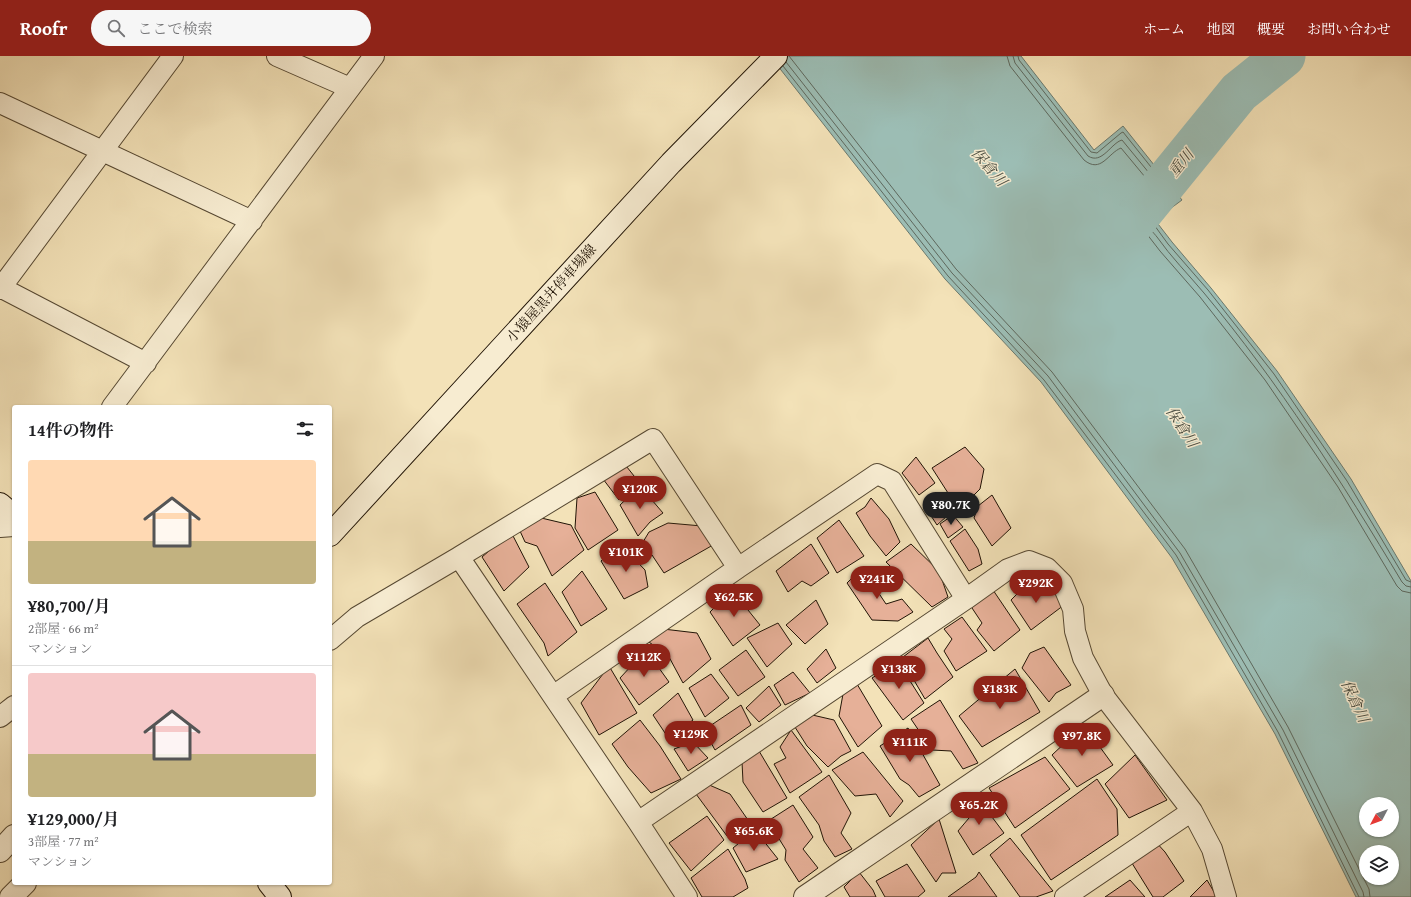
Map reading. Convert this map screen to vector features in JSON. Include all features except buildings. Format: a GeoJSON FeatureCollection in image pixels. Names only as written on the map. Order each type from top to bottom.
{"type":"FeatureCollection","features":[{"type":"Feature","properties":{"kind":"main road","name":"小猿屋黒井停車場線"},"geometry":{"type":"LineString","coordinates":[[332,532],[671,163],[776,56]]}},
{"type":"Feature","properties":{"kind":"main road"},"geometry":{"type":"LineString","coordinates":[[0,504],[12,514]]}},
{"type":"Feature","properties":{"kind":"main road"},"geometry":{"type":"LineString","coordinates":[[805,897],[1103,695]]}},
{"type":"Feature","properties":{"kind":"main road"},"geometry":{"type":"LineString","coordinates":[[0,851],[12,838]]}},
{"type":"Feature","properties":{"kind":"main road"},"geometry":{"type":"LineString","coordinates":[[11,897],[23,885]]}},
{"type":"Feature","properties":{"kind":"main road"},"geometry":{"type":"LineString","coordinates":[[271,885],[280,897]]}},
{"type":"Feature","properties":{"kind":"street"},"geometry":{"type":"LineString","coordinates":[[146,363],[0,288],[173,56]]}},
{"type":"Feature","properties":{"kind":"street"},"geometry":{"type":"LineString","coordinates":[[277,56],[350,88]]}},
{"type":"Feature","properties":{"kind":"street"},"geometry":{"type":"LineString","coordinates":[[114,405],[374,56]]}},
{"type":"Feature","properties":{"kind":"street"},"geometry":{"type":"LineString","coordinates":[[0,102],[252,221]]}},
{"type":"Feature","properties":{"kind":"street"},"geometry":{"type":"LineString","coordinates":[[332,638],[357,617],[653,439],[738,568]]}},
{"type":"Feature","properties":{"kind":"street"},"geometry":{"type":"LineString","coordinates":[[553,696],[877,474],[892,481],[966,598]]}},
{"type":"Feature","properties":{"kind":"street"},"geometry":{"type":"LineString","coordinates":[[0,527],[12,526]]}},
{"type":"Feature","properties":{"kind":"street"},"geometry":{"type":"LineString","coordinates":[[459,557],[687,897]]}},
{"type":"Feature","properties":{"kind":"street"},"geometry":{"type":"LineString","coordinates":[[638,822],[1008,569],[1029,560],[1047,568],[1062,583],[1073,608],[1075,631],[1083,658],[1103,695],[1192,811],[1212,849],[1226,897]]}},
{"type":"Feature","properties":{"kind":"street"},"geometry":{"type":"LineString","coordinates":[[0,717],[12,708]]}},
{"type":"Feature","properties":{"kind":"street"},"geometry":{"type":"LineString","coordinates":[[1065,897],[1192,811]]}},
{"type":"Feature","properties":{"kind":"water","name":"保倉川"},"geometry":{"type":"Polygon","coordinates":[[[770,56],[1021,56],[1094,150],[1123,126],[1182,200],[1155,220],[1277,371],[1351,479],[1411,581],[1411,897],[1356,897],[1275,734],[1172,558],[1041,382],[945,279],[770,56]]]}},
{"type":"Feature","properties":{"kind":"waterway","name":"重川"},"geometry":{"type":"LineString","coordinates":[[1130,226],[1239,92],[1284,56]]}}]}
